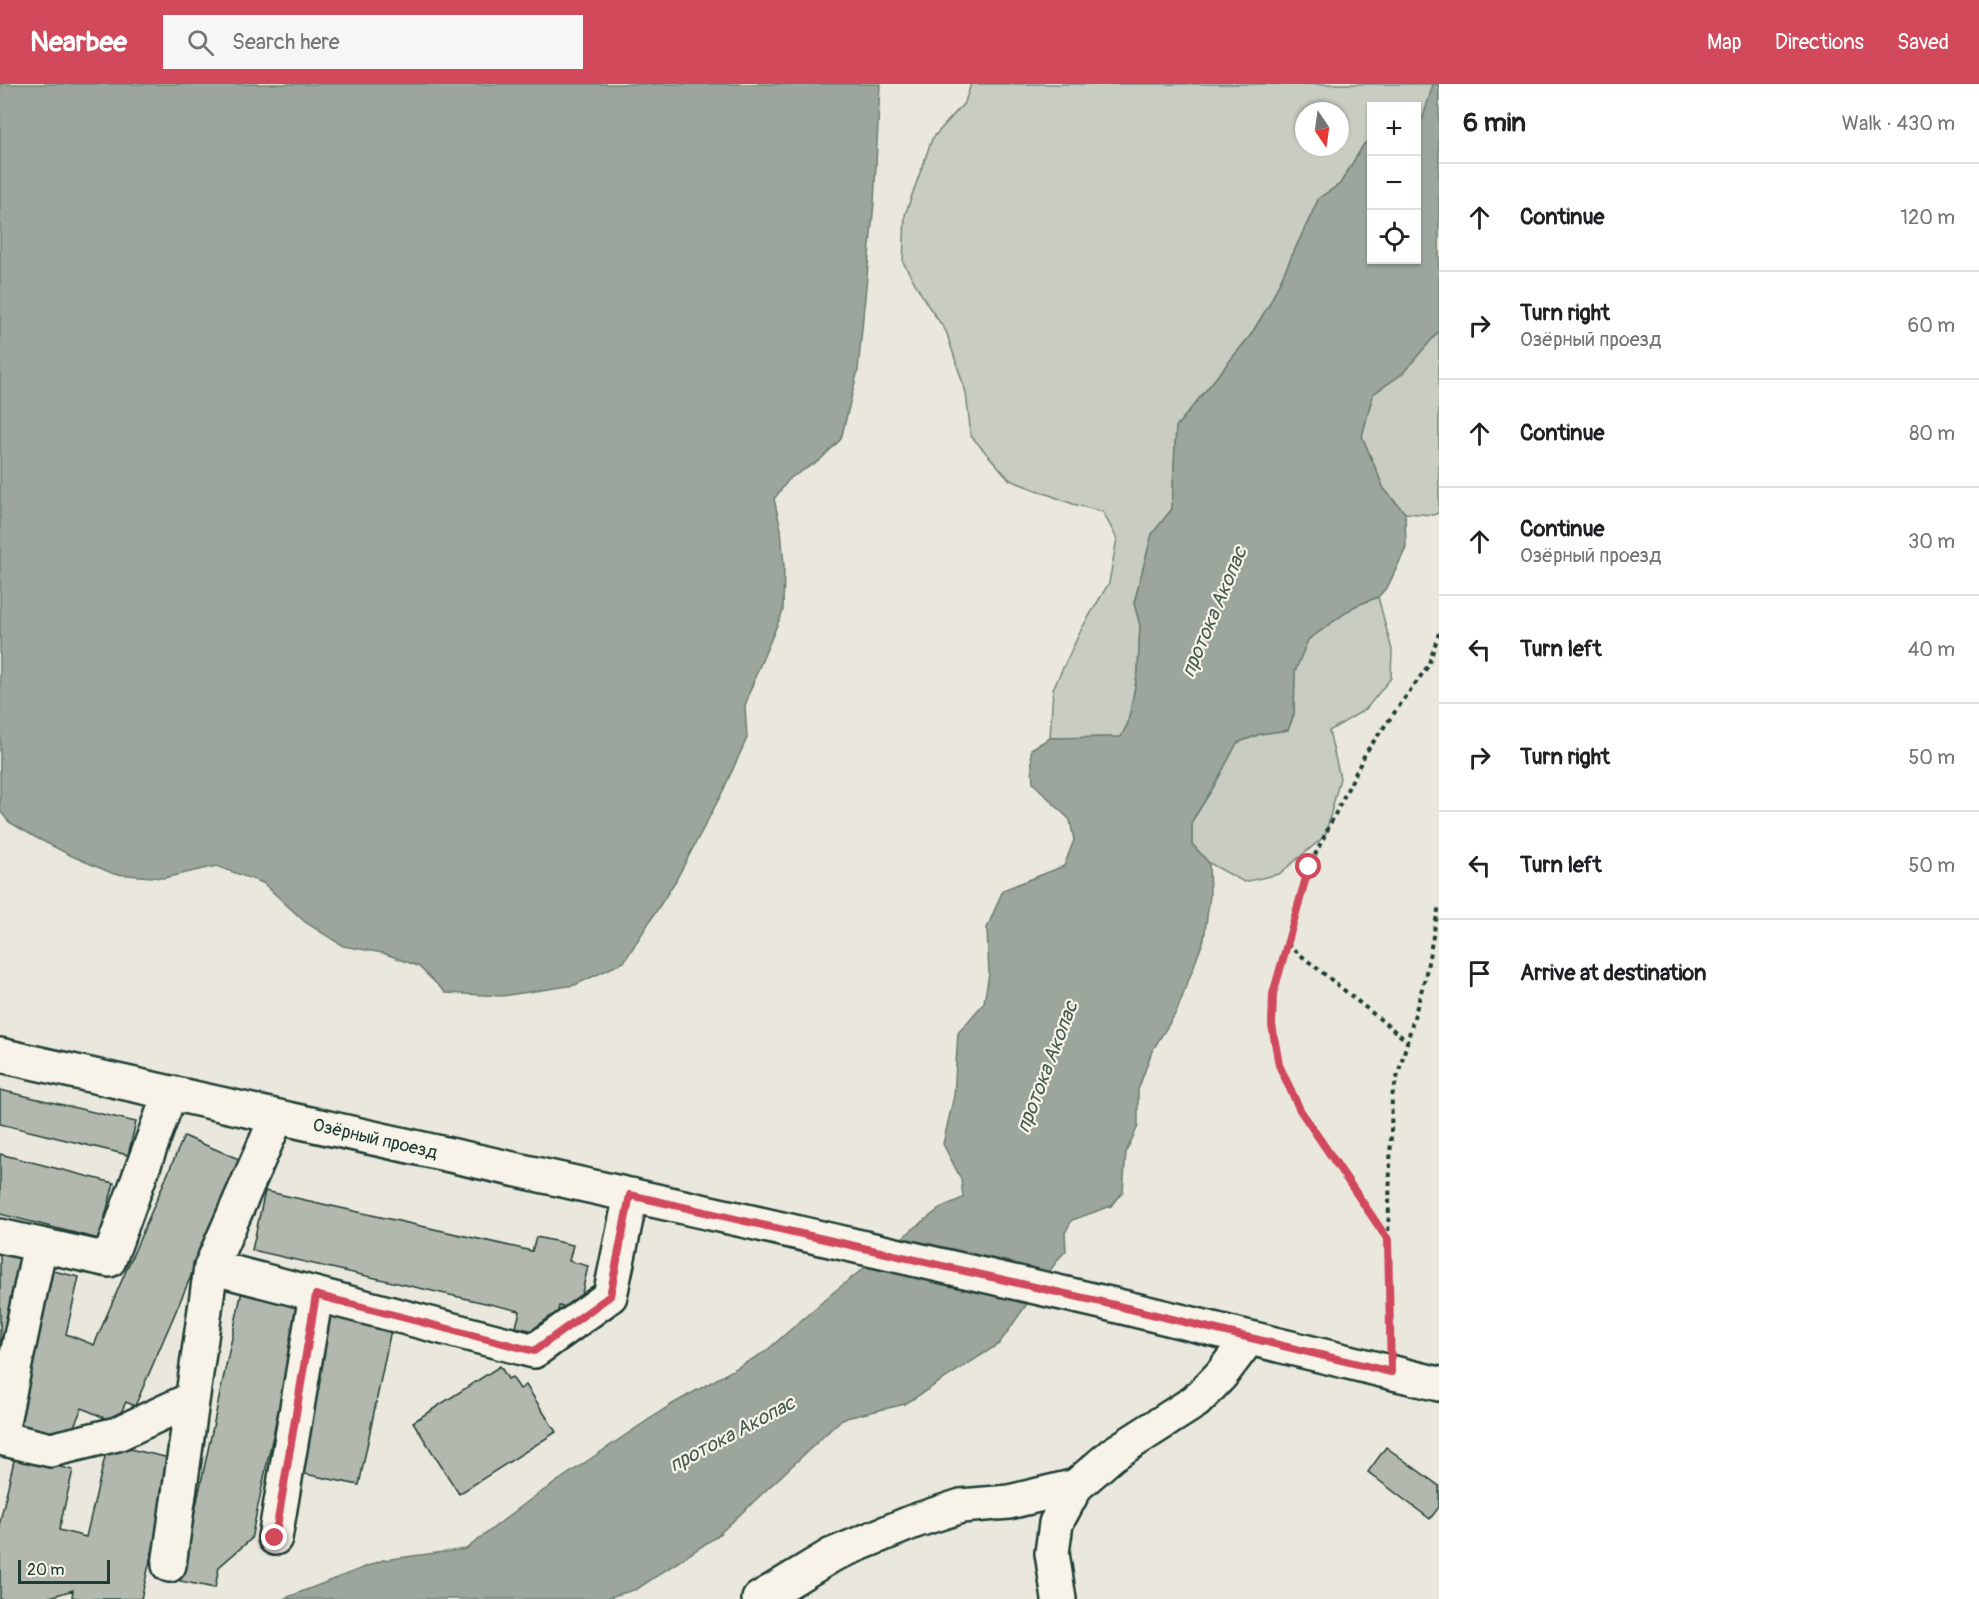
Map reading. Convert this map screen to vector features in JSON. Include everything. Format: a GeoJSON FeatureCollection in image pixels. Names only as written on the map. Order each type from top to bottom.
{"type":"FeatureCollection","features":[{"type":"Feature","properties":{"kind":"street","name":"Озёрный проезд"},"geometry":{"type":"LineString","coordinates":[[0,1055],[751,1222],[1249,1338]]}},
{"type":"Feature","properties":{"kind":"street"},"geometry":{"type":"LineString","coordinates":[[0,1236],[109,1260],[170,1093]]}},
{"type":"Feature","properties":{"kind":"street"},"geometry":{"type":"LineString","coordinates":[[169,1565],[211,1267],[277,1117]]}},
{"type":"Feature","properties":{"kind":"street"},"geometry":{"type":"LineString","coordinates":[[211,1267],[534,1351],[610,1296],[630,1195]]}},
{"type":"Feature","properties":{"kind":"street"},"geometry":{"type":"LineString","coordinates":[[40,1245],[0,1437],[51,1450],[117,1434],[192,1399]]}},
{"type":"Feature","properties":{"kind":"street"},"geometry":{"type":"LineString","coordinates":[[275,1538],[316,1295]]}},
{"type":"Feature","properties":{"kind":"street"},"geometry":{"type":"LineString","coordinates":[[1059,1599],[1052,1553],[1056,1523],[1076,1486],[1113,1454],[1196,1401],[1221,1375],[1249,1338],[1439,1384]]}},
{"type":"Feature","properties":{"kind":"street"},"geometry":{"type":"LineString","coordinates":[[759,1599],[832,1555],[915,1521],[961,1506],[1009,1502],[1076,1486]]}},
{"type":"Feature","properties":{"kind":"path"},"geometry":{"type":"LineString","coordinates":[[1388,1240],[1300,1110],[1279,1065],[1272,1025],[1273,994],[1309,867],[1366,752],[1428,666],[1439,633]]}},
{"type":"Feature","properties":{"kind":"path"},"geometry":{"type":"LineString","coordinates":[[1391,1372],[1388,1240],[1392,1096],[1425,978],[1439,905]]}},
{"type":"Feature","properties":{"kind":"path"},"geometry":{"type":"LineString","coordinates":[[1287,944],[1407,1041]]}},
{"type":"Feature","properties":{"kind":"shaded area"},"geometry":{"type":"Polygon","coordinates":[[[971,84],[1434,84],[1421,120],[1421,102],[1367,102],[1367,142],[1340,184],[1319,198],[1269,305],[1250,336],[1176,427],[1172,509],[1152,534],[1134,603],[1140,625],[1138,671],[1128,723],[1121,737],[1050,738],[1053,689],[1082,628],[1109,583],[1117,539],[1103,512],[1073,504],[1010,480],[971,436],[966,393],[946,331],[927,304],[903,262],[905,215],[932,139],[965,102],[971,84]]]}},
{"type":"Feature","properties":{"kind":"shaded area"},"geometry":{"type":"Polygon","coordinates":[[[1439,331],[1439,512],[1434,515],[1405,513],[1384,489],[1362,436],[1373,394],[1402,374],[1439,331]]]}},
{"type":"Feature","properties":{"kind":"shaded area"},"geometry":{"type":"Polygon","coordinates":[[[1378,597],[1392,650],[1391,678],[1366,709],[1329,731],[1340,778],[1325,836],[1279,874],[1244,882],[1209,863],[1192,844],[1192,821],[1237,743],[1260,734],[1288,730],[1294,714],[1295,671],[1308,640],[1355,606],[1378,597]]]}},
{"type":"Feature","properties":{"kind":"water"},"geometry":{"type":"Polygon","coordinates":[[[0,84],[880,84],[874,203],[858,370],[841,439],[819,461],[790,478],[774,499],[781,529],[784,567],[783,611],[745,706],[747,738],[722,793],[676,880],[624,962],[575,985],[502,996],[446,993],[418,966],[383,953],[343,946],[305,922],[263,883],[216,866],[164,878],[114,874],[35,837],[9,822],[0,811],[0,84]]]}},
{"type":"Feature","properties":{"kind":"water","name":"протока Акопас"},"geometry":{"type":"Polygon","coordinates":[[[1433,84],[1439,84],[1439,331],[1402,374],[1373,394],[1362,436],[1384,489],[1405,513],[1406,548],[1388,586],[1378,597],[1355,606],[1308,640],[1295,671],[1294,714],[1288,730],[1260,734],[1237,743],[1192,821],[1192,844],[1209,863],[1210,895],[1204,939],[1177,1011],[1152,1051],[1138,1090],[1138,1126],[1126,1152],[1123,1192],[1111,1206],[1072,1220],[1065,1233],[1066,1251],[999,1344],[905,1404],[842,1419],[716,1537],[637,1589],[603,1599],[283,1599],[383,1560],[466,1549],[531,1499],[669,1406],[765,1352],[830,1295],[917,1226],[942,1207],[963,1198],[961,1179],[943,1144],[954,1096],[958,1033],[984,1003],[989,974],[987,928],[1003,890],[1064,866],[1074,840],[1070,820],[1033,783],[1031,749],[1050,738],[1121,737],[1128,723],[1138,671],[1140,625],[1134,603],[1152,534],[1172,509],[1176,427],[1250,336],[1269,305],[1319,198],[1340,184],[1367,142],[1367,264],[1421,264],[1421,119],[1433,84]]]}},
{"type":"Feature","properties":{"kind":"building"},"geometry":{"type":"Polygon","coordinates":[[[0,1090],[136,1122],[128,1155],[0,1124],[0,1090]]]}},
{"type":"Feature","properties":{"kind":"building"},"geometry":{"type":"Polygon","coordinates":[[[184,1136],[241,1160],[135,1406],[126,1402],[116,1423],[82,1408],[74,1426],[44,1433],[14,1427],[49,1270],[79,1277],[66,1334],[94,1345],[184,1136]]]}},
{"type":"Feature","properties":{"kind":"building"},"geometry":{"type":"Polygon","coordinates":[[[0,1154],[114,1183],[99,1239],[0,1214],[0,1154]]]}},
{"type":"Feature","properties":{"kind":"building"},"geometry":{"type":"Polygon","coordinates":[[[265,1191],[532,1251],[536,1237],[573,1245],[569,1261],[588,1266],[578,1311],[559,1306],[553,1335],[516,1327],[520,1311],[252,1250],[265,1191]]]}},
{"type":"Feature","properties":{"kind":"building"},"geometry":{"type":"Polygon","coordinates":[[[0,1250],[22,1255],[0,1360],[0,1250]]]}},
{"type":"Feature","properties":{"kind":"building"},"geometry":{"type":"Polygon","coordinates":[[[243,1286],[302,1299],[251,1539],[219,1567],[215,1588],[180,1581],[243,1286]]]}},
{"type":"Feature","properties":{"kind":"building"},"geometry":{"type":"Polygon","coordinates":[[[331,1302],[394,1315],[359,1485],[295,1472],[331,1302]]]}},
{"type":"Feature","properties":{"kind":"building"},"geometry":{"type":"Polygon","coordinates":[[[500,1366],[508,1379],[512,1377],[520,1389],[526,1385],[556,1432],[459,1494],[413,1422],[500,1366]]]}},
{"type":"Feature","properties":{"kind":"building"},"geometry":{"type":"Polygon","coordinates":[[[108,1444],[174,1459],[141,1599],[82,1599],[72,1597],[73,1590],[43,1599],[0,1599],[0,1521],[15,1456],[73,1470],[59,1530],[86,1537],[108,1444]]]}},
{"type":"Feature","properties":{"kind":"building"},"geometry":{"type":"Polygon","coordinates":[[[1386,1447],[1439,1486],[1439,1507],[1430,1519],[1368,1472],[1386,1447]]]}},
{"type":"Feature","properties":{"kind":"route"},"geometry":{"type":"LineString","coordinates":[[275,1538],[316,1295],[534,1351],[610,1296],[630,1195],[1110,1304],[1391,1372],[1388,1240],[1300,1110],[1279,1065],[1272,1025],[1273,994],[1309,867]]}}]}
